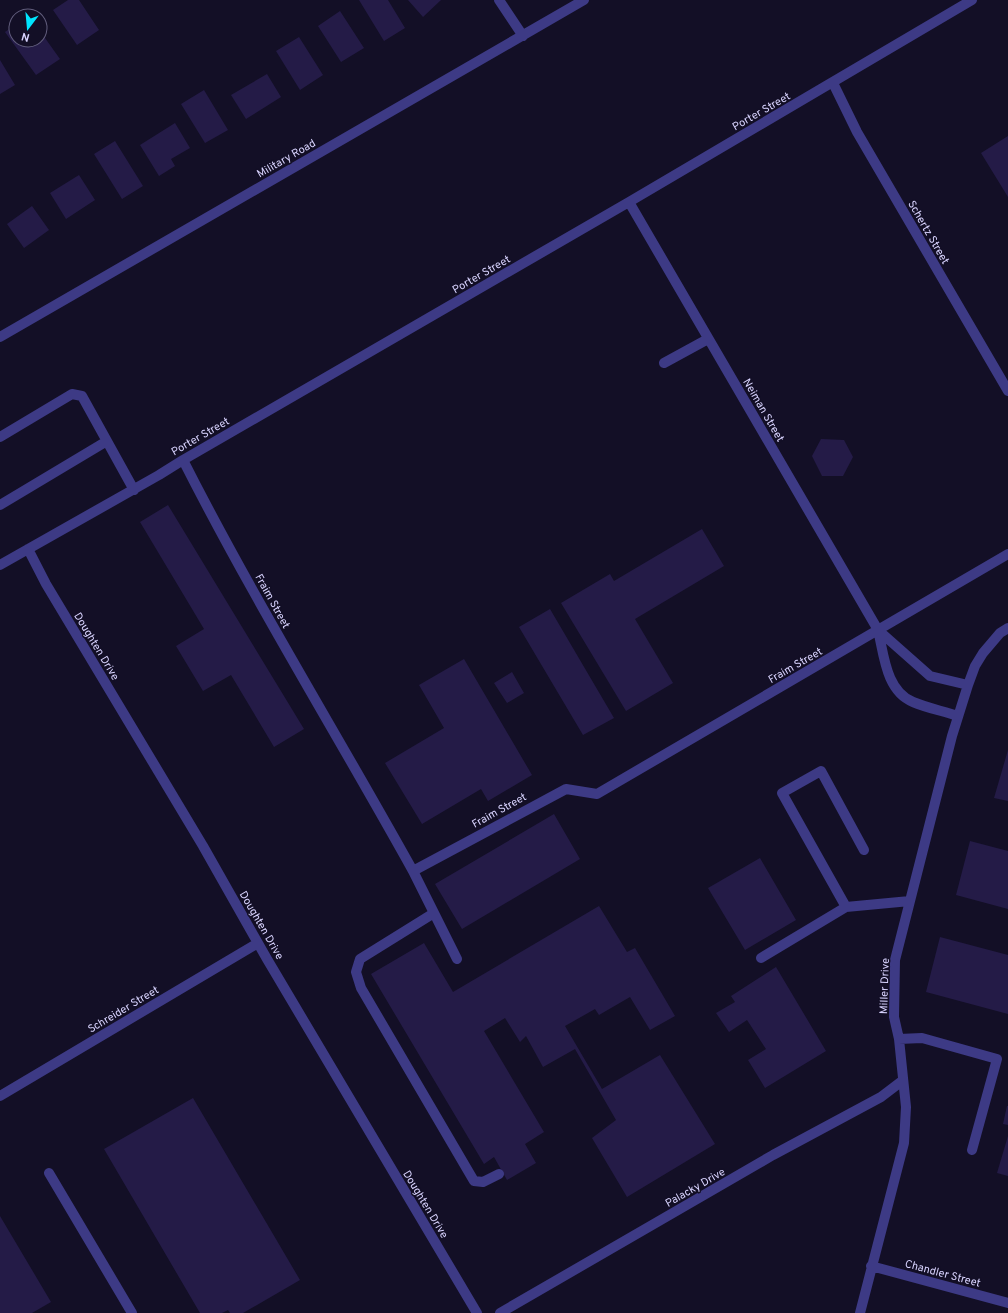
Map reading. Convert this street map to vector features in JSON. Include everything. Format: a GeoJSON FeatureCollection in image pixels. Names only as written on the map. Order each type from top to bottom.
{"type":"FeatureCollection","features":[{"type":"Feature","properties":{"kind":"street"},"geometry":{"type":"LineString","coordinates":[[499,0],[523,36]]}},
{"type":"Feature","properties":{"kind":"street","name":"Military Road"},"geometry":{"type":"LineString","coordinates":[[0,337],[584,0]]}},
{"type":"Feature","properties":{"kind":"street","name":"Porter Street"},"geometry":{"type":"LineString","coordinates":[[0,565],[134,490],[183,460],[833,83],[972,0]]}},
{"type":"Feature","properties":{"kind":"street","name":"Schertz Street"},"geometry":{"type":"LineString","coordinates":[[833,83],[857,132],[1008,391]]}},
{"type":"Feature","properties":{"kind":"street","name":"Neiman Street"},"geometry":{"type":"LineString","coordinates":[[629,202],[878,630],[889,676],[900,694],[913,702],[958,716]]}},
{"type":"Feature","properties":{"kind":"street"},"geometry":{"type":"LineString","coordinates":[[664,363],[708,339]]}},
{"type":"Feature","properties":{"kind":"street"},"geometry":{"type":"LineString","coordinates":[[0,437],[72,394],[82,396],[134,490]]}},
{"type":"Feature","properties":{"kind":"street"},"geometry":{"type":"LineString","coordinates":[[0,506],[107,441]]}},
{"type":"Feature","properties":{"kind":"street","name":"Fraim Street"},"geometry":{"type":"LineString","coordinates":[[183,460],[291,658],[331,729],[358,772],[413,871],[566,788],[597,794],[1008,554]]}},
{"type":"Feature","properties":{"kind":"street","name":"Doughten Drive"},"geometry":{"type":"LineString","coordinates":[[28,549],[46,584],[203,846],[258,943],[477,1313]]}},
{"type":"Feature","properties":{"kind":"street","name":"Miller Drive"},"geometry":{"type":"LineString","coordinates":[[860,1313],[904,1143],[906,1107],[902,1081],[899,1039],[894,1017],[895,960],[952,736],[968,686],[975,666],[983,653],[1000,633],[1008,628]]}},
{"type":"Feature","properties":{"kind":"street","name":"Neiman Street"},"geometry":{"type":"LineString","coordinates":[[878,630],[930,676],[968,686]]}},
{"type":"Feature","properties":{"kind":"street"},"geometry":{"type":"LineString","coordinates":[[846,907],[782,793],[821,771],[864,850]]}},
{"type":"Feature","properties":{"kind":"street"},"geometry":{"type":"LineString","coordinates":[[413,871],[457,959]]}},
{"type":"Feature","properties":{"kind":"street"},"geometry":{"type":"LineString","coordinates":[[762,958],[846,907],[910,901]]}},
{"type":"Feature","properties":{"kind":"street"},"geometry":{"type":"LineString","coordinates":[[434,913],[360,959],[356,972],[361,988],[474,1181],[483,1182],[499,1174]]}},
{"type":"Feature","properties":{"kind":"street","name":"Schreider Street"},"geometry":{"type":"LineString","coordinates":[[0,1096],[258,943]]}},
{"type":"Feature","properties":{"kind":"street"},"geometry":{"type":"LineString","coordinates":[[899,1039],[922,1038],[997,1059],[972,1150]]}},
{"type":"Feature","properties":{"kind":"street","name":"Palacky Drive"},"geometry":{"type":"LineString","coordinates":[[500,1313],[773,1155],[880,1097],[902,1081]]}},
{"type":"Feature","properties":{"kind":"street"},"geometry":{"type":"LineString","coordinates":[[49,1173],[132,1313]]}},
{"type":"Feature","properties":{"kind":"street","name":"Chandler Street"},"geometry":{"type":"LineString","coordinates":[[871,1266],[1008,1303]]}},
{"type":"Feature","properties":{"kind":"building"},"geometry":{"type":"Polygon","coordinates":[[[68,0],[79,0],[99,30],[77,45],[53,10],[68,0]]]}},
{"type":"Feature","properties":{"kind":"building"},"geometry":{"type":"Polygon","coordinates":[[[359,0],[388,0],[405,28],[384,41],[359,0]]]}},
{"type":"Feature","properties":{"kind":"building"},"geometry":{"type":"Polygon","coordinates":[[[408,0],[441,0],[423,17],[408,0]]]}},
{"type":"Feature","properties":{"kind":"building"},"geometry":{"type":"Polygon","coordinates":[[[340,11],[364,48],[341,62],[318,26],[340,11]]]}},
{"type":"Feature","properties":{"kind":"building"},"geometry":{"type":"Polygon","coordinates":[[[299,37],[323,75],[300,90],[276,51],[299,37]]]}},
{"type":"Feature","properties":{"kind":"building"},"geometry":{"type":"Polygon","coordinates":[[[48,42],[60,59],[36,75],[17,48],[48,48],[48,42]]]}},
{"type":"Feature","properties":{"kind":"building"},"geometry":{"type":"Polygon","coordinates":[[[0,60],[15,85],[0,94],[0,60]]]}},
{"type":"Feature","properties":{"kind":"building"},"geometry":{"type":"Polygon","coordinates":[[[267,74],[281,97],[246,119],[231,95],[267,74]]]}},
{"type":"Feature","properties":{"kind":"building"},"geometry":{"type":"Polygon","coordinates":[[[204,90],[228,130],[205,143],[181,104],[204,90]]]}},
{"type":"Feature","properties":{"kind":"building"},"geometry":{"type":"Polygon","coordinates":[[[175,123],[190,148],[171,159],[175,166],[159,176],[140,145],[175,123]]]}},
{"type":"Feature","properties":{"kind":"building"},"geometry":{"type":"Polygon","coordinates":[[[1008,136],[1008,197],[981,153],[1008,136]]]}},
{"type":"Feature","properties":{"kind":"building"},"geometry":{"type":"Polygon","coordinates":[[[115,141],[143,186],[122,199],[94,154],[115,141]]]}},
{"type":"Feature","properties":{"kind":"building"},"geometry":{"type":"Polygon","coordinates":[[[79,175],[95,200],[66,219],[50,193],[79,175]]]}},
{"type":"Feature","properties":{"kind":"building"},"geometry":{"type":"Polygon","coordinates":[[[32,206],[49,230],[24,248],[7,224],[32,206]]]}},
{"type":"Feature","properties":{"kind":"building"},"geometry":{"type":"Polygon","coordinates":[[[821,439],[844,440],[853,457],[843,476],[822,476],[812,456],[821,439]]]}},
{"type":"Feature","properties":{"kind":"building"},"geometry":{"type":"Polygon","coordinates":[[[168,505],[304,729],[274,747],[231,675],[203,691],[176,646],[204,629],[140,522],[168,505]]]}},
{"type":"Feature","properties":{"kind":"building"},"geometry":{"type":"Polygon","coordinates":[[[702,529],[724,566],[635,619],[673,683],[626,711],[561,603],[610,574],[614,581],[702,529]]]}},
{"type":"Feature","properties":{"kind":"building"},"geometry":{"type":"Polygon","coordinates":[[[550,609],[614,718],[583,735],[519,627],[550,609]]]}},
{"type":"Feature","properties":{"kind":"building"},"geometry":{"type":"Polygon","coordinates":[[[464,659],[532,775],[488,801],[481,789],[422,824],[385,763],[444,728],[419,685],[464,659]]]}},
{"type":"Feature","properties":{"kind":"building"},"geometry":{"type":"Polygon","coordinates":[[[512,672],[524,693],[507,703],[494,683],[512,672]]]}},
{"type":"Feature","properties":{"kind":"building"},"geometry":{"type":"Polygon","coordinates":[[[1008,750],[1008,801],[994,798],[1008,750]]]}},
{"type":"Feature","properties":{"kind":"building"},"geometry":{"type":"Polygon","coordinates":[[[554,814],[580,859],[462,929],[435,884],[554,814]]]}},
{"type":"Feature","properties":{"kind":"building"},"geometry":{"type":"Polygon","coordinates":[[[970,841],[1008,851],[1008,909],[956,895],[970,841]]]}},
{"type":"Feature","properties":{"kind":"building"},"geometry":{"type":"Polygon","coordinates":[[[760,858],[796,920],[745,950],[708,888],[760,858]]]}},
{"type":"Feature","properties":{"kind":"building"},"geometry":{"type":"Polygon","coordinates":[[[599,906],[627,952],[635,948],[675,1016],[650,1030],[630,997],[599,1015],[595,1009],[565,1026],[602,1089],[660,1055],[715,1144],[627,1197],[592,1138],[616,1120],[575,1049],[543,1067],[526,1036],[520,1042],[505,1018],[484,1031],[544,1132],[525,1144],[536,1163],[507,1180],[494,1157],[484,1164],[371,974],[424,943],[453,992],[599,906]]]}},
{"type":"Feature","properties":{"kind":"building"},"geometry":{"type":"Polygon","coordinates":[[[940,937],[1008,955],[1008,1014],[926,992],[940,937]]]}},
{"type":"Feature","properties":{"kind":"building"},"geometry":{"type":"Polygon","coordinates":[[[776,967],[826,1051],[765,1088],[748,1060],[766,1049],[747,1020],[729,1032],[716,1013],[735,1002],[731,996],[776,967]]]}},
{"type":"Feature","properties":{"kind":"building"},"geometry":{"type":"Polygon","coordinates":[[[193,1098],[300,1280],[243,1313],[230,1313],[228,1310],[222,1313],[200,1313],[104,1149],[193,1098]]]}},
{"type":"Feature","properties":{"kind":"building"},"geometry":{"type":"Polygon","coordinates":[[[1008,1106],[1008,1125],[1003,1124],[1008,1106]]]}},
{"type":"Feature","properties":{"kind":"building"},"geometry":{"type":"Polygon","coordinates":[[[1008,1136],[1008,1176],[997,1173],[1008,1136]]]}},
{"type":"Feature","properties":{"kind":"building"},"geometry":{"type":"Polygon","coordinates":[[[0,1216],[51,1302],[32,1313],[0,1313],[0,1216]]]}}]}
